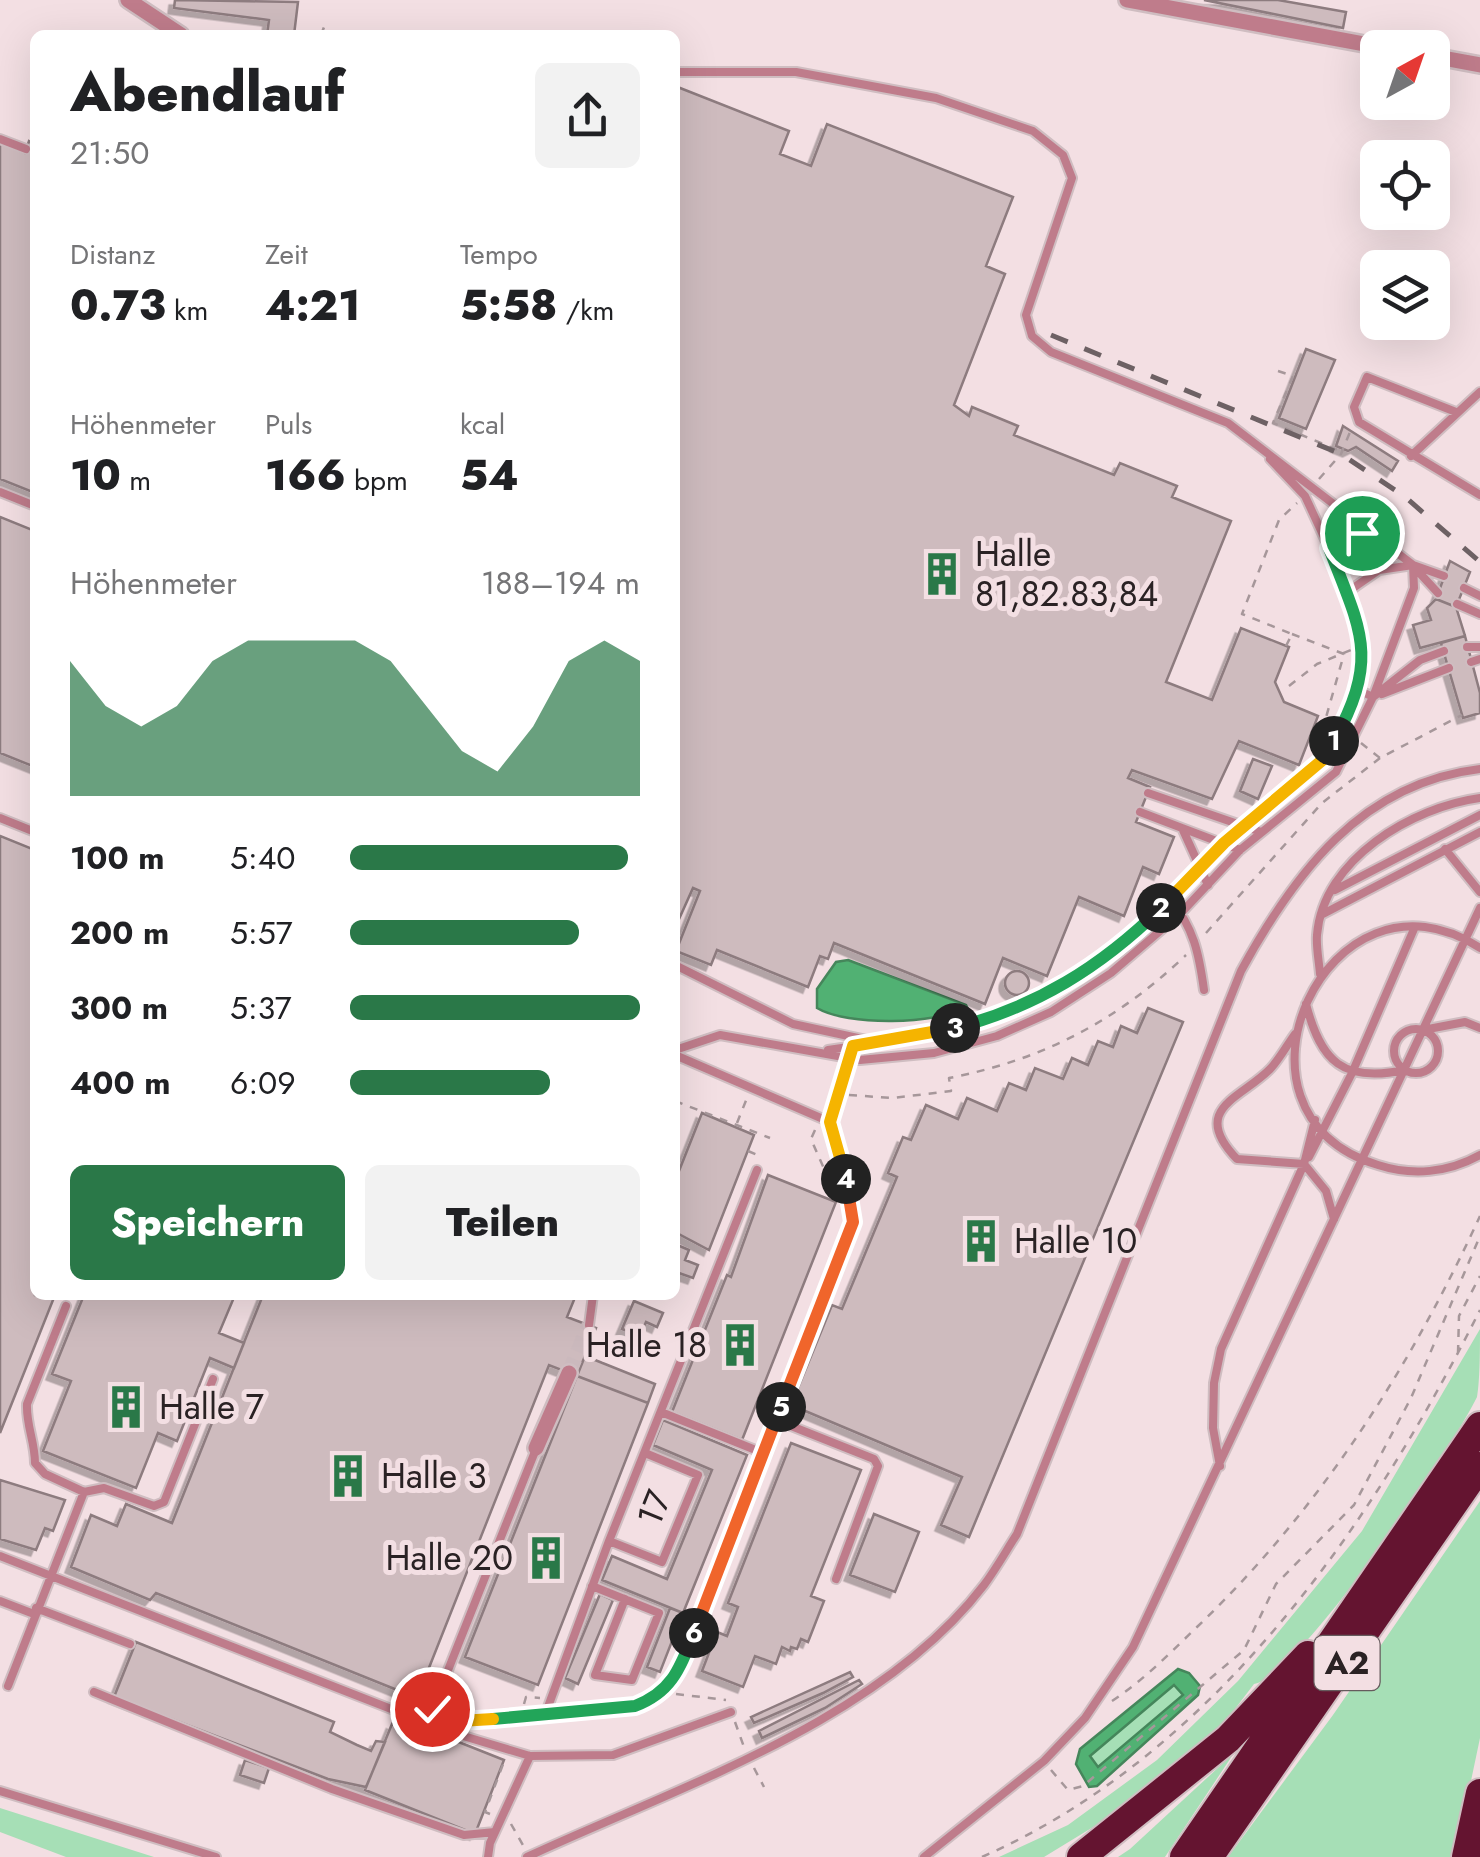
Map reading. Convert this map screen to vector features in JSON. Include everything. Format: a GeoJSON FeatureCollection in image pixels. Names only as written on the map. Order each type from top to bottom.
{"type":"FeatureCollection","features":[{"type":"Feature","properties":{"kind":"highway","name":"A2"},"geometry":{"type":"LineString","coordinates":[[1184,1857],[1374,1586],[1480,1426]]}},
{"type":"Feature","properties":{"kind":"highway","name":"A2"},"geometry":{"type":"LineString","coordinates":[[1209,1857],[1480,1466]]}},
{"type":"Feature","properties":{"kind":"highway"},"geometry":{"type":"LineString","coordinates":[[1081,1857],[1228,1739],[1374,1586]]}},
{"type":"Feature","properties":{"kind":"highway"},"geometry":{"type":"LineString","coordinates":[[1466,1857],[1480,1793]]}},
{"type":"Feature","properties":{"kind":"street"},"geometry":{"type":"LineString","coordinates":[[128,0],[173,30]]}},
{"type":"Feature","properties":{"kind":"street"},"geometry":{"type":"LineString","coordinates":[[1127,0],[1360,43]]}},
{"type":"Feature","properties":{"kind":"street"},"geometry":{"type":"LineString","coordinates":[[1450,59],[1480,65]]}},
{"type":"Feature","properties":{"kind":"street"},"geometry":{"type":"LineString","coordinates":[[535,1451],[569,1373]]}},
{"type":"Feature","properties":{"kind":"lane"},"geometry":{"type":"LineString","coordinates":[[680,72],[796,72],[936,98],[1034,130],[1063,155],[1072,178],[1026,314],[1032,336],[1052,352],[1228,423],[1378,534],[1438,593]]}},
{"type":"Feature","properties":{"kind":"lane"},"geometry":{"type":"LineString","coordinates":[[0,139],[26,149]]}},
{"type":"Feature","properties":{"kind":"lane"},"geometry":{"type":"LineString","coordinates":[[1456,412],[1366,377],[1354,407],[1359,422],[1480,495]]}},
{"type":"Feature","properties":{"kind":"lane"},"geometry":{"type":"LineString","coordinates":[[1410,456],[1480,392]]}},
{"type":"Feature","properties":{"kind":"lane"},"geometry":{"type":"LineString","coordinates":[[680,968],[793,1024],[844,1038],[876,1040],[931,1035],[1040,1000],[1100,962],[1170,900],[1224,843],[1326,757],[1358,690],[1362,644],[1329,548],[1305,496],[1257,444]]}},
{"type":"Feature","properties":{"kind":"lane"},"geometry":{"type":"LineString","coordinates":[[0,492],[30,504]]}},
{"type":"Feature","properties":{"kind":"lane"},"geometry":{"type":"LineString","coordinates":[[1329,548],[1350,534],[1378,534]]}},
{"type":"Feature","properties":{"kind":"lane"},"geometry":{"type":"LineString","coordinates":[[680,1050],[720,1035],[850,1058],[934,1053],[997,1036],[1051,1012],[1111,973],[1181,913],[1240,850],[1336,772],[1374,698],[1414,588],[1412,565]]}},
{"type":"Feature","properties":{"kind":"lane"},"geometry":{"type":"LineString","coordinates":[[1346,593],[1379,570],[1412,565],[1444,576]]}},
{"type":"Feature","properties":{"kind":"lane"},"geometry":{"type":"LineString","coordinates":[[1464,588],[1480,596]]}},
{"type":"Feature","properties":{"kind":"lane"},"geometry":{"type":"LineString","coordinates":[[1457,604],[1480,614]]}},
{"type":"Feature","properties":{"kind":"lane"},"geometry":{"type":"LineString","coordinates":[[1468,647],[1480,648]]}},
{"type":"Feature","properties":{"kind":"lane"},"geometry":{"type":"LineString","coordinates":[[1374,698],[1420,660],[1444,651]]}},
{"type":"Feature","properties":{"kind":"lane"},"geometry":{"type":"LineString","coordinates":[[1358,690],[1374,698],[1448,668]]}},
{"type":"Feature","properties":{"kind":"lane"},"geometry":{"type":"LineString","coordinates":[[527,1857],[748,1756],[856,1699],[899,1668],[984,1586],[1017,1534],[1240,971],[1277,906],[1318,853],[1363,814],[1409,786],[1480,769]]}},
{"type":"Feature","properties":{"kind":"lane"},"geometry":{"type":"LineString","coordinates":[[1148,792],[1261,832]]}},
{"type":"Feature","properties":{"kind":"lane"},"geometry":{"type":"LineString","coordinates":[[1320,974],[1316,937],[1320,915],[1331,892],[1374,843],[1436,806],[1480,798]]}},
{"type":"Feature","properties":{"kind":"lane"},"geometry":{"type":"LineString","coordinates":[[1140,812],[1240,850]]}},
{"type":"Feature","properties":{"kind":"lane"},"geometry":{"type":"LineString","coordinates":[[1331,892],[1480,815]]}},
{"type":"Feature","properties":{"kind":"lane"},"geometry":{"type":"LineString","coordinates":[[0,818],[30,830]]}},
{"type":"Feature","properties":{"kind":"lane"},"geometry":{"type":"LineString","coordinates":[[1182,828],[1208,884]]}},
{"type":"Feature","properties":{"kind":"lane"},"geometry":{"type":"LineString","coordinates":[[1320,915],[1480,832]]}},
{"type":"Feature","properties":{"kind":"lane"},"geometry":{"type":"LineString","coordinates":[[1436,838],[1480,892]]}},
{"type":"Feature","properties":{"kind":"lane"},"geometry":{"type":"LineString","coordinates":[[1170,900],[1197,943],[1204,990]]}},
{"type":"Feature","properties":{"kind":"lane"},"geometry":{"type":"LineString","coordinates":[[924,1857],[1044,1761],[1085,1718],[1133,1647],[1480,908]]}},
{"type":"Feature","properties":{"kind":"lane"},"geometry":{"type":"LineString","coordinates":[[1220,1466],[1213,1428],[1214,1383],[1221,1349],[1304,1164],[1325,1131],[1352,1073],[1414,930]]}},
{"type":"Feature","properties":{"kind":"lane"},"geometry":{"type":"LineString","coordinates":[[1334,1219],[1326,1190],[1304,1164],[1237,1159],[1224,1145],[1218,1128],[1221,1109],[1232,1094],[1271,1068],[1294,1034],[1304,1000],[1320,974],[1350,947],[1387,932],[1414,930],[1466,938],[1480,948]]}},
{"type":"Feature","properties":{"kind":"lane"},"geometry":{"type":"LineString","coordinates":[[1304,1000],[1312,1030],[1329,1060],[1352,1073],[1381,1075],[1426,1070],[1436,1060],[1438,1046],[1424,1030]]}},
{"type":"Feature","properties":{"kind":"lane"},"geometry":{"type":"LineString","coordinates":[[1405,1070],[1396,1059],[1398,1038],[1409,1030],[1465,1022],[1480,1028]]}},
{"type":"Feature","properties":{"kind":"lane"},"geometry":{"type":"LineString","coordinates":[[1294,1034],[1298,1079],[1316,1120],[1362,1160],[1400,1172],[1440,1171],[1480,1155]]}},
{"type":"Feature","properties":{"kind":"lane"},"geometry":{"type":"LineString","coordinates":[[819,1051],[876,1040]]}},
{"type":"Feature","properties":{"kind":"lane"},"geometry":{"type":"LineString","coordinates":[[427,1723],[635,1706],[668,1688],[678,1674],[853,1222],[854,1212],[830,1122],[853,1046]]}},
{"type":"Feature","properties":{"kind":"lane"},"geometry":{"type":"LineString","coordinates":[[680,1054],[830,1122]]}},
{"type":"Feature","properties":{"kind":"lane"},"geometry":{"type":"LineString","coordinates":[[1304,1164],[1316,1120]]}},
{"type":"Feature","properties":{"kind":"lane"},"geometry":{"type":"LineString","coordinates":[[545,1715],[609,1540],[757,1170]]}},
{"type":"Feature","properties":{"kind":"lane"},"geometry":{"type":"LineString","coordinates":[[589,1324],[592,1300]]}},
{"type":"Feature","properties":{"kind":"lane"},"geometry":{"type":"LineString","coordinates":[[66,1306],[27,1404],[26,1422],[35,1445],[35,1463],[45,1474],[84,1492],[104,1488],[154,1506],[164,1502],[213,1379]]}},
{"type":"Feature","properties":{"kind":"lane"},"geometry":{"type":"LineString","coordinates":[[661,1412],[764,1453]]}},
{"type":"Feature","properties":{"kind":"lane"},"geometry":{"type":"LineString","coordinates":[[776,1420],[874,1459],[878,1466],[836,1579]]}},
{"type":"Feature","properties":{"kind":"lane"},"geometry":{"type":"LineString","coordinates":[[427,1723],[535,1451]]}},
{"type":"Feature","properties":{"kind":"lane","name":"17"},"geometry":{"type":"LineString","coordinates":[[609,1540],[662,1562],[698,1475],[645,1453]]}},
{"type":"Feature","properties":{"kind":"lane"},"geometry":{"type":"LineString","coordinates":[[8,1686],[48,1575],[84,1492]]}},
{"type":"Feature","properties":{"kind":"lane"},"geometry":{"type":"LineString","coordinates":[[0,1556],[427,1723],[530,1756],[613,1756],[731,1712]]}},
{"type":"Feature","properties":{"kind":"lane"},"geometry":{"type":"LineString","coordinates":[[592,1586],[625,1598],[659,1613],[632,1680],[595,1675],[625,1598]]}},
{"type":"Feature","properties":{"kind":"lane"},"geometry":{"type":"LineString","coordinates":[[0,1601],[130,1644]]}},
{"type":"Feature","properties":{"kind":"lane"},"geometry":{"type":"LineString","coordinates":[[94,1692],[332,1789],[464,1835],[494,1832]]}},
{"type":"Feature","properties":{"kind":"lane"},"geometry":{"type":"LineString","coordinates":[[488,1857],[494,1832],[504,1820],[530,1756]]}},
{"type":"Feature","properties":{"kind":"lane"},"geometry":{"type":"LineString","coordinates":[[0,1792],[216,1857]]}},
{"type":"Feature","properties":{"kind":"path"},"geometry":{"type":"LineString","coordinates":[[324,30],[326,22]]}},
{"type":"Feature","properties":{"kind":"path"},"geometry":{"type":"LineString","coordinates":[[1278,371],[1293,376],[1273,423],[1342,452]]}},
{"type":"Feature","properties":{"kind":"path"},"geometry":{"type":"LineString","coordinates":[[1312,486],[1342,452],[1350,430]]}},
{"type":"Feature","properties":{"kind":"path"},"geometry":{"type":"LineString","coordinates":[[1305,496],[1279,520],[1242,614],[1344,654]]}},
{"type":"Feature","properties":{"kind":"path"},"geometry":{"type":"LineString","coordinates":[[1286,646],[1292,634]]}},
{"type":"Feature","properties":{"kind":"path"},"geometry":{"type":"LineString","coordinates":[[1289,686],[1317,664],[1362,644]]}},
{"type":"Feature","properties":{"kind":"path"},"geometry":{"type":"LineString","coordinates":[[1340,729],[1322,720],[1344,654]]}},
{"type":"Feature","properties":{"kind":"path"},"geometry":{"type":"LineString","coordinates":[[1355,738],[1380,758],[1462,715]]}},
{"type":"Feature","properties":{"kind":"path"},"geometry":{"type":"LineString","coordinates":[[839,1094],[893,1098],[951,1092],[949,1078],[1006,1067],[1116,1014],[1187,954]]}},
{"type":"Feature","properties":{"kind":"path"},"geometry":{"type":"LineString","coordinates":[[736,1125],[751,1087]]}},
{"type":"Feature","properties":{"kind":"path"},"geometry":{"type":"LineString","coordinates":[[680,1103],[770,1138]]}},
{"type":"Feature","properties":{"kind":"path"},"geometry":{"type":"LineString","coordinates":[[748,1151],[762,1157]]}},
{"type":"Feature","properties":{"kind":"path"},"geometry":{"type":"LineString","coordinates":[[1085,1718],[1137,1684],[1251,1575],[1325,1486],[1390,1390],[1480,1216]]}},
{"type":"Feature","properties":{"kind":"path"},"geometry":{"type":"LineString","coordinates":[[1044,1761],[1068,1790],[1083,1786],[1244,1650],[1276,1584],[1354,1505],[1411,1398],[1480,1236]]}},
{"type":"Feature","properties":{"kind":"path"},"geometry":{"type":"LineString","coordinates":[[1458,1354],[1459,1316],[1480,1276]]}},
{"type":"Feature","properties":{"kind":"path"},"geometry":{"type":"LineString","coordinates":[[982,1857],[1068,1816],[1137,1766],[1205,1703],[1269,1635],[1360,1517],[1458,1354],[1480,1310]]}},
{"type":"Feature","properties":{"kind":"path"},"geometry":{"type":"LineString","coordinates":[[519,1718],[526,1697],[549,1698]]}},
{"type":"Feature","properties":{"kind":"path"},"geometry":{"type":"LineString","coordinates":[[508,1749],[485,1812],[504,1820],[518,1834]]}},
{"type":"Feature","properties":{"kind":"shaded area"},"geometry":{"type":"Polygon","coordinates":[[[848,960],[967,1007],[935,1017],[892,1021],[849,1018],[817,1008],[817,989],[836,962],[848,960]]]}},
{"type":"Feature","properties":{"kind":"shaded area"},"geometry":{"type":"Polygon","coordinates":[[[1480,1329],[1477,1397],[1408,1508],[1305,1643],[1276,1671],[1254,1684],[1225,1722],[1162,1777],[1103,1821],[1044,1857],[999,1857],[1068,1825],[1157,1760],[1238,1681],[1362,1531],[1480,1329]]]}},
{"type":"Feature","properties":{"kind":"shaded area"},"geometry":{"type":"Polygon","coordinates":[[[1480,1501],[1480,1738],[1455,1857],[1228,1857],[1333,1715],[1480,1501]]]}},
{"type":"Feature","properties":{"kind":"shaded area"},"geometry":{"type":"Polygon","coordinates":[[[1178,1669],[1189,1673],[1200,1686],[1198,1695],[1097,1786],[1089,1787],[1076,1764],[1080,1749],[1178,1669]],[[1174,1685],[1090,1756],[1098,1767],[1183,1695],[1174,1685]]]}},
{"type":"Feature","properties":{"kind":"shaded area"},"geometry":{"type":"Polygon","coordinates":[[[1175,1684],[1184,1695],[1098,1768],[1089,1757],[1175,1684]]]}},
{"type":"Feature","properties":{"kind":"shaded area"},"geometry":{"type":"Polygon","coordinates":[[[1234,1753],[1165,1857],[1118,1857],[1130,1849],[1234,1753]]]}},
{"type":"Feature","properties":{"kind":"shaded area"},"geometry":{"type":"Polygon","coordinates":[[[0,1808],[154,1857],[66,1857],[0,1832],[0,1808]]]}},
{"type":"Feature","properties":{"kind":"building"},"geometry":{"type":"Polygon","coordinates":[[[175,0],[298,2],[295,30],[268,30],[269,20],[174,8],[175,0]]]}},
{"type":"Feature","properties":{"kind":"building"},"geometry":{"type":"Polygon","coordinates":[[[1204,0],[1278,0],[1346,12],[1343,28],[1204,0]]]}},
{"type":"Feature","properties":{"kind":"building","name":"Halle 81,82.83,84"},"geometry":{"type":"Polygon","coordinates":[[[680,88],[789,131],[780,154],[811,166],[827,124],[1013,197],[986,266],[1005,274],[954,405],[969,416],[972,407],[1018,426],[1014,435],[1114,475],[1120,463],[1177,486],[1172,497],[1231,521],[1166,682],[1212,700],[1241,628],[1289,647],[1275,682],[1284,702],[1318,716],[1299,765],[1239,741],[1212,799],[1132,770],[1128,778],[1150,787],[1136,822],[1174,837],[1159,874],[1143,867],[1124,916],[1079,897],[1047,976],[1003,958],[985,1004],[834,943],[828,959],[820,956],[808,987],[717,950],[711,965],[680,953],[680,941],[700,891],[693,888],[680,917],[680,88]]]}},
{"type":"Feature","properties":{"kind":"building"},"geometry":{"type":"Polygon","coordinates":[[[29,141],[30,491],[0,479],[0,143],[25,153],[29,141]]]}},
{"type":"Feature","properties":{"kind":"building"},"geometry":{"type":"Polygon","coordinates":[[[1306,349],[1335,360],[1306,429],[1279,418],[1306,349]]]}},
{"type":"Feature","properties":{"kind":"building"},"geometry":{"type":"Polygon","coordinates":[[[1343,426],[1398,461],[1392,471],[1356,447],[1348,451],[1336,446],[1343,426]]]}},
{"type":"Feature","properties":{"kind":"building"},"geometry":{"type":"Polygon","coordinates":[[[0,517],[30,529],[30,765],[0,753],[0,517]]]}},
{"type":"Feature","properties":{"kind":"building"},"geometry":{"type":"Polygon","coordinates":[[[1450,561],[1470,572],[1456,607],[1436,599],[1450,561]]]}},
{"type":"Feature","properties":{"kind":"building"},"geometry":{"type":"Polygon","coordinates":[[[1436,599],[1456,607],[1465,636],[1420,648],[1413,625],[1431,620],[1427,608],[1436,599]]]}},
{"type":"Feature","properties":{"kind":"building"},"geometry":{"type":"Polygon","coordinates":[[[1465,636],[1480,693],[1480,713],[1463,718],[1441,643],[1465,636]]]}},
{"type":"Feature","properties":{"kind":"building"},"geometry":{"type":"Polygon","coordinates":[[[1253,759],[1272,766],[1258,799],[1240,791],[1253,759]]]}},
{"type":"Feature","properties":{"kind":"building"},"geometry":{"type":"Polygon","coordinates":[[[0,836],[30,848],[30,1300],[53,1300],[0,1433],[0,836]]]}},
{"type":"Feature","properties":{"kind":"building"},"geometry":{"type":"Polygon","coordinates":[[[1017,971],[1026,974],[1026,992],[1017,995],[1008,992],[1005,983],[1008,974],[1017,971]]]}},
{"type":"Feature","properties":{"kind":"building","name":"Halle 10"},"geometry":{"type":"Polygon","coordinates":[[[1148,1008],[1183,1022],[969,1537],[941,1525],[962,1477],[791,1405],[832,1305],[842,1309],[897,1177],[888,1173],[903,1137],[911,1140],[926,1105],[958,1119],[967,1098],[997,1111],[1009,1083],[1026,1090],[1035,1068],[1063,1079],[1072,1058],[1088,1065],[1098,1041],[1113,1047],[1121,1026],[1137,1033],[1148,1008]]]}},
{"type":"Feature","properties":{"kind":"building"},"geometry":{"type":"Polygon","coordinates":[[[702,1113],[754,1135],[709,1250],[680,1235],[680,1168],[702,1113]]]}},
{"type":"Feature","properties":{"kind":"building","name":"Halle 18"},"geometry":{"type":"Polygon","coordinates":[[[768,1175],[836,1202],[742,1440],[672,1412],[727,1275],[731,1277],[768,1175]]]}},
{"type":"Feature","properties":{"kind":"building"},"geometry":{"type":"Polygon","coordinates":[[[680,1246],[689,1250],[685,1260],[698,1265],[693,1278],[680,1273],[680,1246]]]}},
{"type":"Feature","properties":{"kind":"building","name":"Halle 7"},"geometry":{"type":"Polygon","coordinates":[[[82,1300],[233,1300],[219,1333],[244,1343],[234,1368],[210,1358],[177,1441],[158,1433],[136,1488],[43,1451],[71,1381],[52,1374],[82,1300]]]}},
{"type":"Feature","properties":{"kind":"building","name":"Halle 3"},"geometry":{"type":"Polygon","coordinates":[[[261,1300],[574,1300],[567,1317],[596,1328],[577,1376],[549,1365],[417,1698],[156,1593],[150,1600],[71,1567],[91,1515],[117,1526],[126,1504],[172,1523],[261,1300]]]}},
{"type":"Feature","properties":{"kind":"building"},"geometry":{"type":"Polygon","coordinates":[[[634,1301],[663,1313],[657,1327],[646,1322],[640,1336],[622,1329],[634,1301]]]}},
{"type":"Feature","properties":{"kind":"building"},"geometry":{"type":"Polygon","coordinates":[[[585,1356],[655,1384],[648,1403],[577,1376],[585,1356]]]}},
{"type":"Feature","properties":{"kind":"building","name":"Halle 20"},"geometry":{"type":"Polygon","coordinates":[[[577,1376],[648,1403],[538,1685],[465,1657],[577,1376]]]}},
{"type":"Feature","properties":{"kind":"building"},"geometry":{"type":"Polygon","coordinates":[[[663,1420],[747,1455],[683,1613],[602,1580],[612,1556],[667,1579],[712,1470],[653,1445],[663,1420]]]}},
{"type":"Feature","properties":{"kind":"building"},"geometry":{"type":"Polygon","coordinates":[[[791,1443],[861,1470],[811,1596],[824,1601],[808,1642],[801,1639],[797,1649],[791,1647],[790,1651],[782,1647],[776,1664],[755,1656],[743,1687],[702,1671],[717,1632],[727,1636],[738,1607],[728,1603],[791,1443]]]}},
{"type":"Feature","properties":{"kind":"building"},"geometry":{"type":"Polygon","coordinates":[[[0,1480],[65,1500],[53,1531],[45,1528],[36,1550],[0,1539],[0,1480]]]}},
{"type":"Feature","properties":{"kind":"building"},"geometry":{"type":"Polygon","coordinates":[[[874,1514],[919,1532],[895,1592],[850,1575],[874,1514]]]}},
{"type":"Feature","properties":{"kind":"building"},"geometry":{"type":"Polygon","coordinates":[[[600,1594],[613,1600],[578,1684],[565,1678],[600,1594]]]}},
{"type":"Feature","properties":{"kind":"building"},"geometry":{"type":"Polygon","coordinates":[[[670,1608],[683,1613],[660,1672],[647,1667],[670,1608]]]}},
{"type":"Feature","properties":{"kind":"building"},"geometry":{"type":"Polygon","coordinates":[[[136,1642],[334,1722],[330,1732],[371,1751],[376,1741],[385,1742],[366,1787],[328,1779],[114,1697],[136,1642]]]}},
{"type":"Feature","properties":{"kind":"building"},"geometry":{"type":"Polygon","coordinates":[[[850,1672],[853,1677],[823,1693],[754,1723],[751,1717],[850,1672]]]}},
{"type":"Feature","properties":{"kind":"building"},"geometry":{"type":"Polygon","coordinates":[[[859,1680],[862,1684],[825,1708],[762,1738],[759,1731],[859,1680]]]}},
{"type":"Feature","properties":{"kind":"building"},"geometry":{"type":"Polygon","coordinates":[[[392,1724],[433,1741],[436,1733],[504,1760],[475,1834],[365,1790],[392,1724]]]}},
{"type":"Feature","properties":{"kind":"building"},"geometry":{"type":"Polygon","coordinates":[[[245,1760],[269,1768],[264,1783],[240,1775],[245,1760]]]}},
{"type":"Feature","properties":{"kind":"tunnel"},"geometry":{"type":"LineString","coordinates":[[569,1373],[589,1325]]}},
{"type":"Feature","properties":{"kind":"railway"},"geometry":{"type":"LineString","coordinates":[[1051,335],[1341,454],[1404,496],[1480,562]]}},
{"type":"Feature","properties":{"kind":"place","name":"Halle 81,82.83,84"},"geometry":{"type":"Point","coordinates":[942,574]}},
{"type":"Feature","properties":{"kind":"place","name":"Halle 10"},"geometry":{"type":"Point","coordinates":[981,1241]}},
{"type":"Feature","properties":{"kind":"place","name":"Halle 18"},"geometry":{"type":"Point","coordinates":[740,1345]}},
{"type":"Feature","properties":{"kind":"place","name":"Halle 7"},"geometry":{"type":"Point","coordinates":[126,1407]}},
{"type":"Feature","properties":{"kind":"place","name":"Halle 3"},"geometry":{"type":"Point","coordinates":[348,1476]}},
{"type":"Feature","properties":{"kind":"place","name":"Halle 20"},"geometry":{"type":"Point","coordinates":[546,1558]}},
{"type":"Feature","properties":{"kind":"route"},"geometry":{"type":"LineString","coordinates":[[432,1709],[427,1723],[519,1718],[635,1706],[657,1698],[668,1688],[678,1674],[853,1222],[849,1190],[830,1122],[853,1046],[931,1035],[992,1019],[1040,1000],[1100,962],[1156,913],[1224,843],[1326,757],[1358,690],[1364,668],[1362,644],[1329,548],[1350,534],[1362,533]]}}]}
